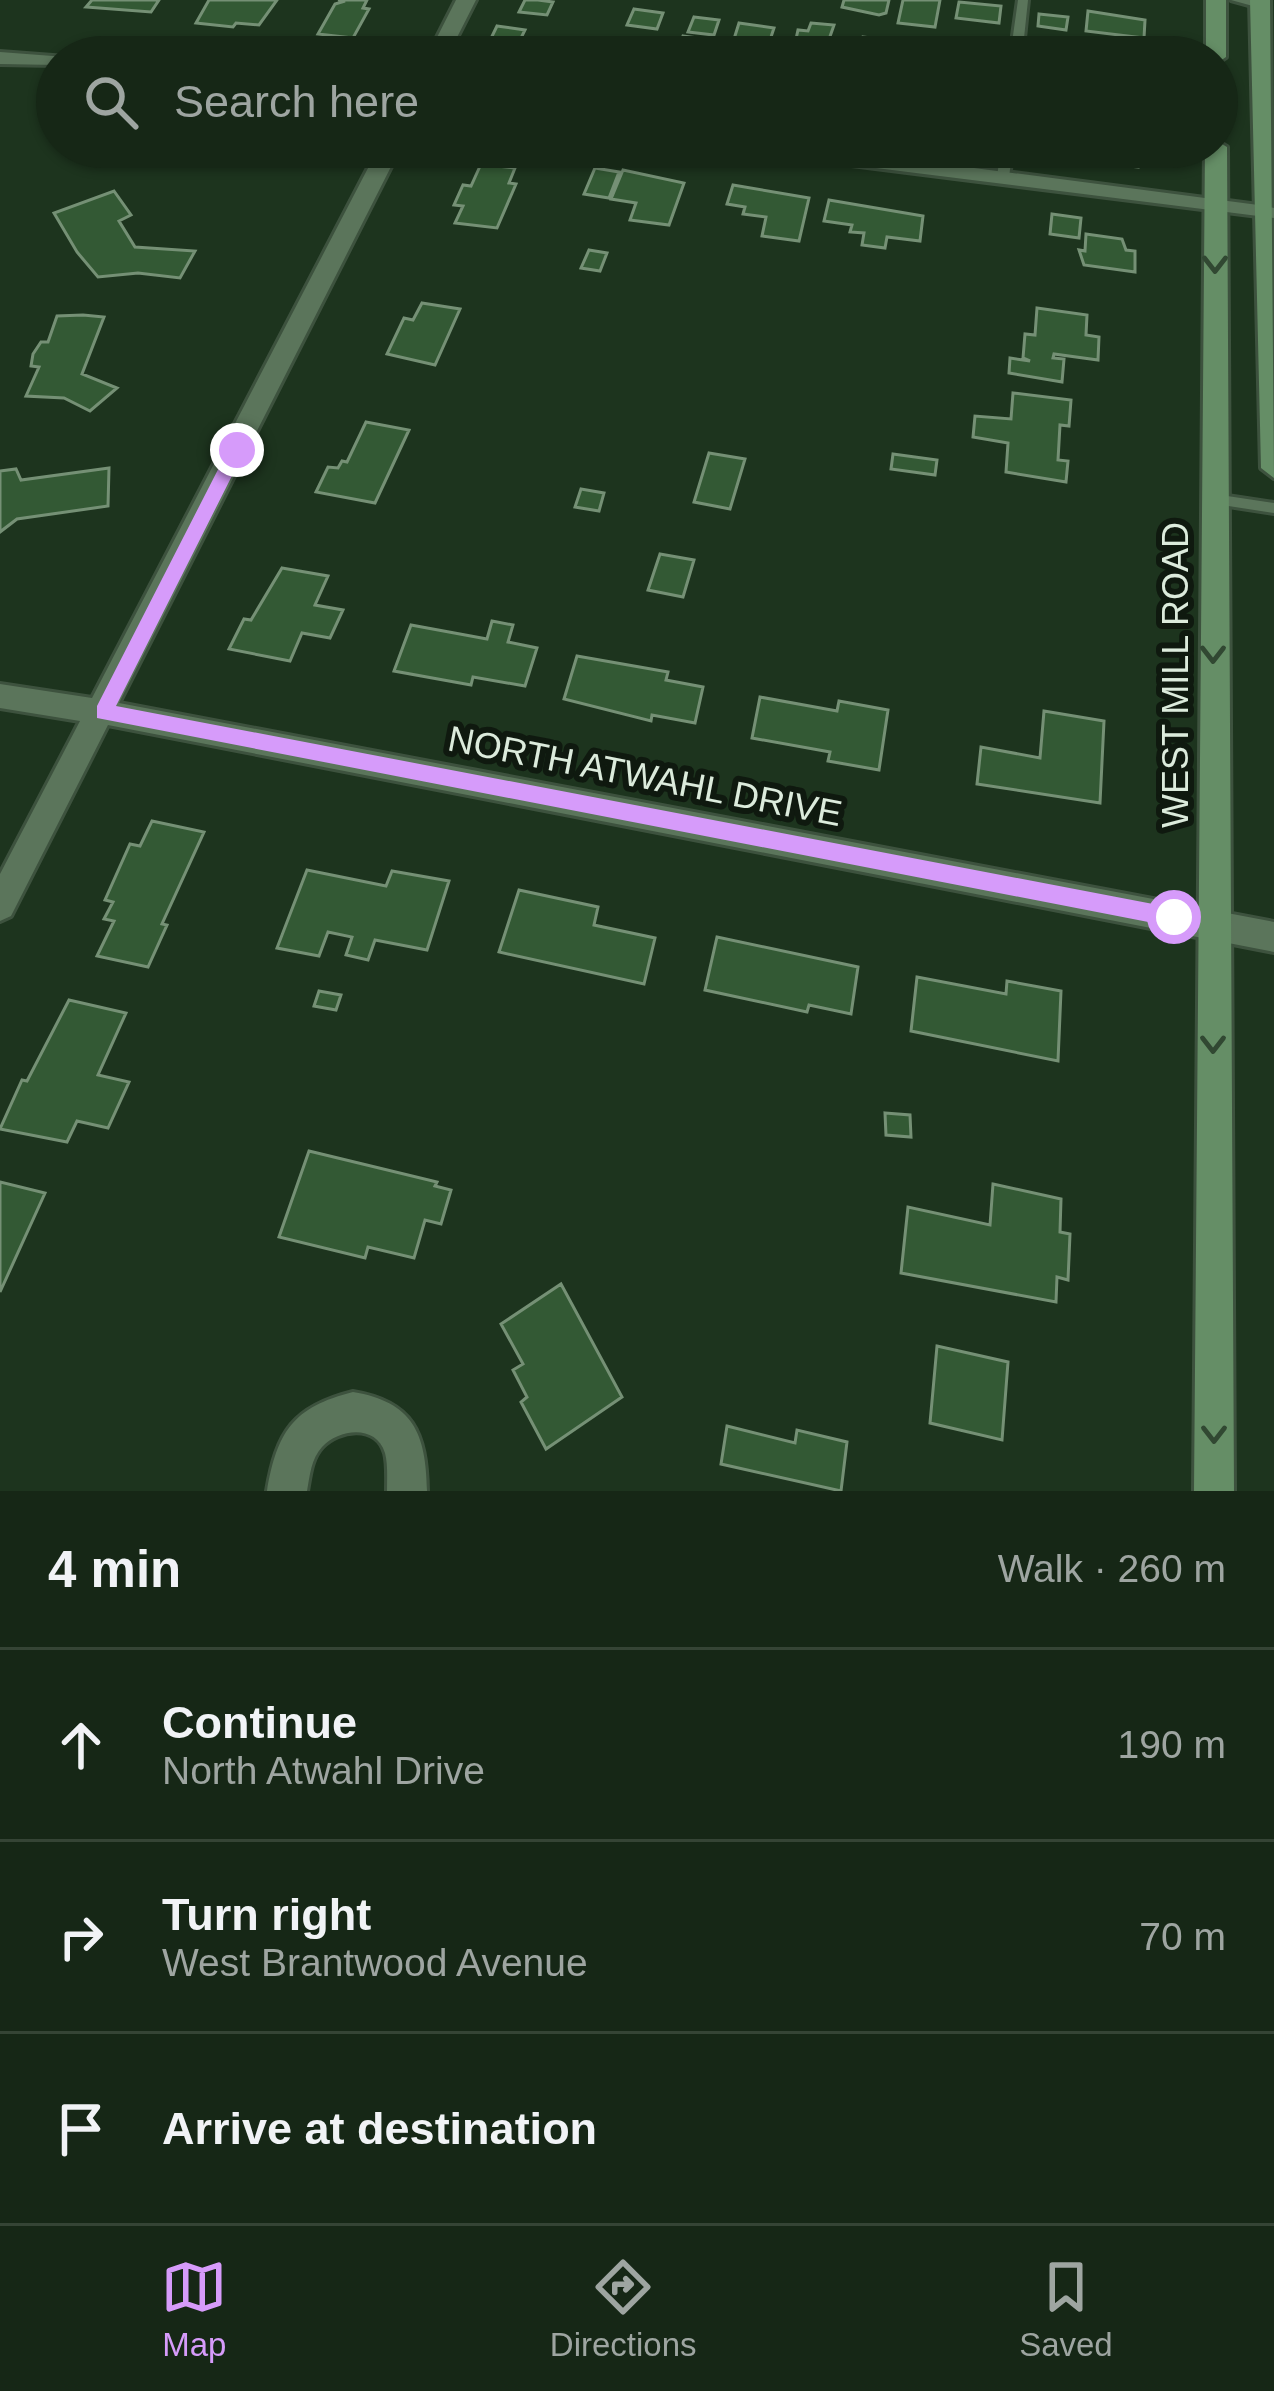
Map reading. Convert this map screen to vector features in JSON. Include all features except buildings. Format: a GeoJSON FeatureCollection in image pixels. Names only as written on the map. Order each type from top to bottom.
{"type":"FeatureCollection","features":[{"type":"Feature","properties":{"kind":"main road"},"geometry":{"type":"LineString","coordinates":[[1216,0],[1216,36]]}},
{"type":"Feature","properties":{"kind":"main road"},"geometry":{"type":"LineString","coordinates":[[1253,1],[1269,101],[1266,213],[1274,468]]}},
{"type":"Feature","properties":{"kind":"main road","name":"WEST MILL ROAD"},"geometry":{"type":"LineString","coordinates":[[1214,1491],[1216,168]]}},
{"type":"Feature","properties":{"kind":"street"},"geometry":{"type":"LineString","coordinates":[[447,36],[466,0]]}},
{"type":"Feature","properties":{"kind":"street"},"geometry":{"type":"LineString","coordinates":[[0,58],[36,59]]}},
{"type":"Feature","properties":{"kind":"street"},"geometry":{"type":"LineString","coordinates":[[0,906],[104,712],[379,168]]}},
{"type":"Feature","properties":{"kind":"street"},"geometry":{"type":"LineString","coordinates":[[931,168],[1266,213]]}},
{"type":"Feature","properties":{"kind":"street","name":"NORTH ATWAHL DRIVE"},"geometry":{"type":"LineString","coordinates":[[0,696],[104,712],[1274,937]]}},
{"type":"Feature","properties":{"kind":"street"},"geometry":{"type":"LineString","coordinates":[[286,1491],[293,1454],[305,1434],[341,1412],[362,1410],[381,1416],[406,1448],[407,1491]]}},
{"type":"Feature","properties":{"kind":"lane"},"geometry":{"type":"LineString","coordinates":[[1019,36],[1023,0]]}},
{"type":"Feature","properties":{"kind":"lane"},"geometry":{"type":"LineString","coordinates":[[1003,177],[1004,168]]}},
{"type":"Feature","properties":{"kind":"lane"},"geometry":{"type":"LineString","coordinates":[[1214,499],[1274,508]]}},
{"type":"Feature","properties":{"kind":"route"},"geometry":{"type":"LineString","coordinates":[[237,450],[104,712],[1174,917]]}}]}
